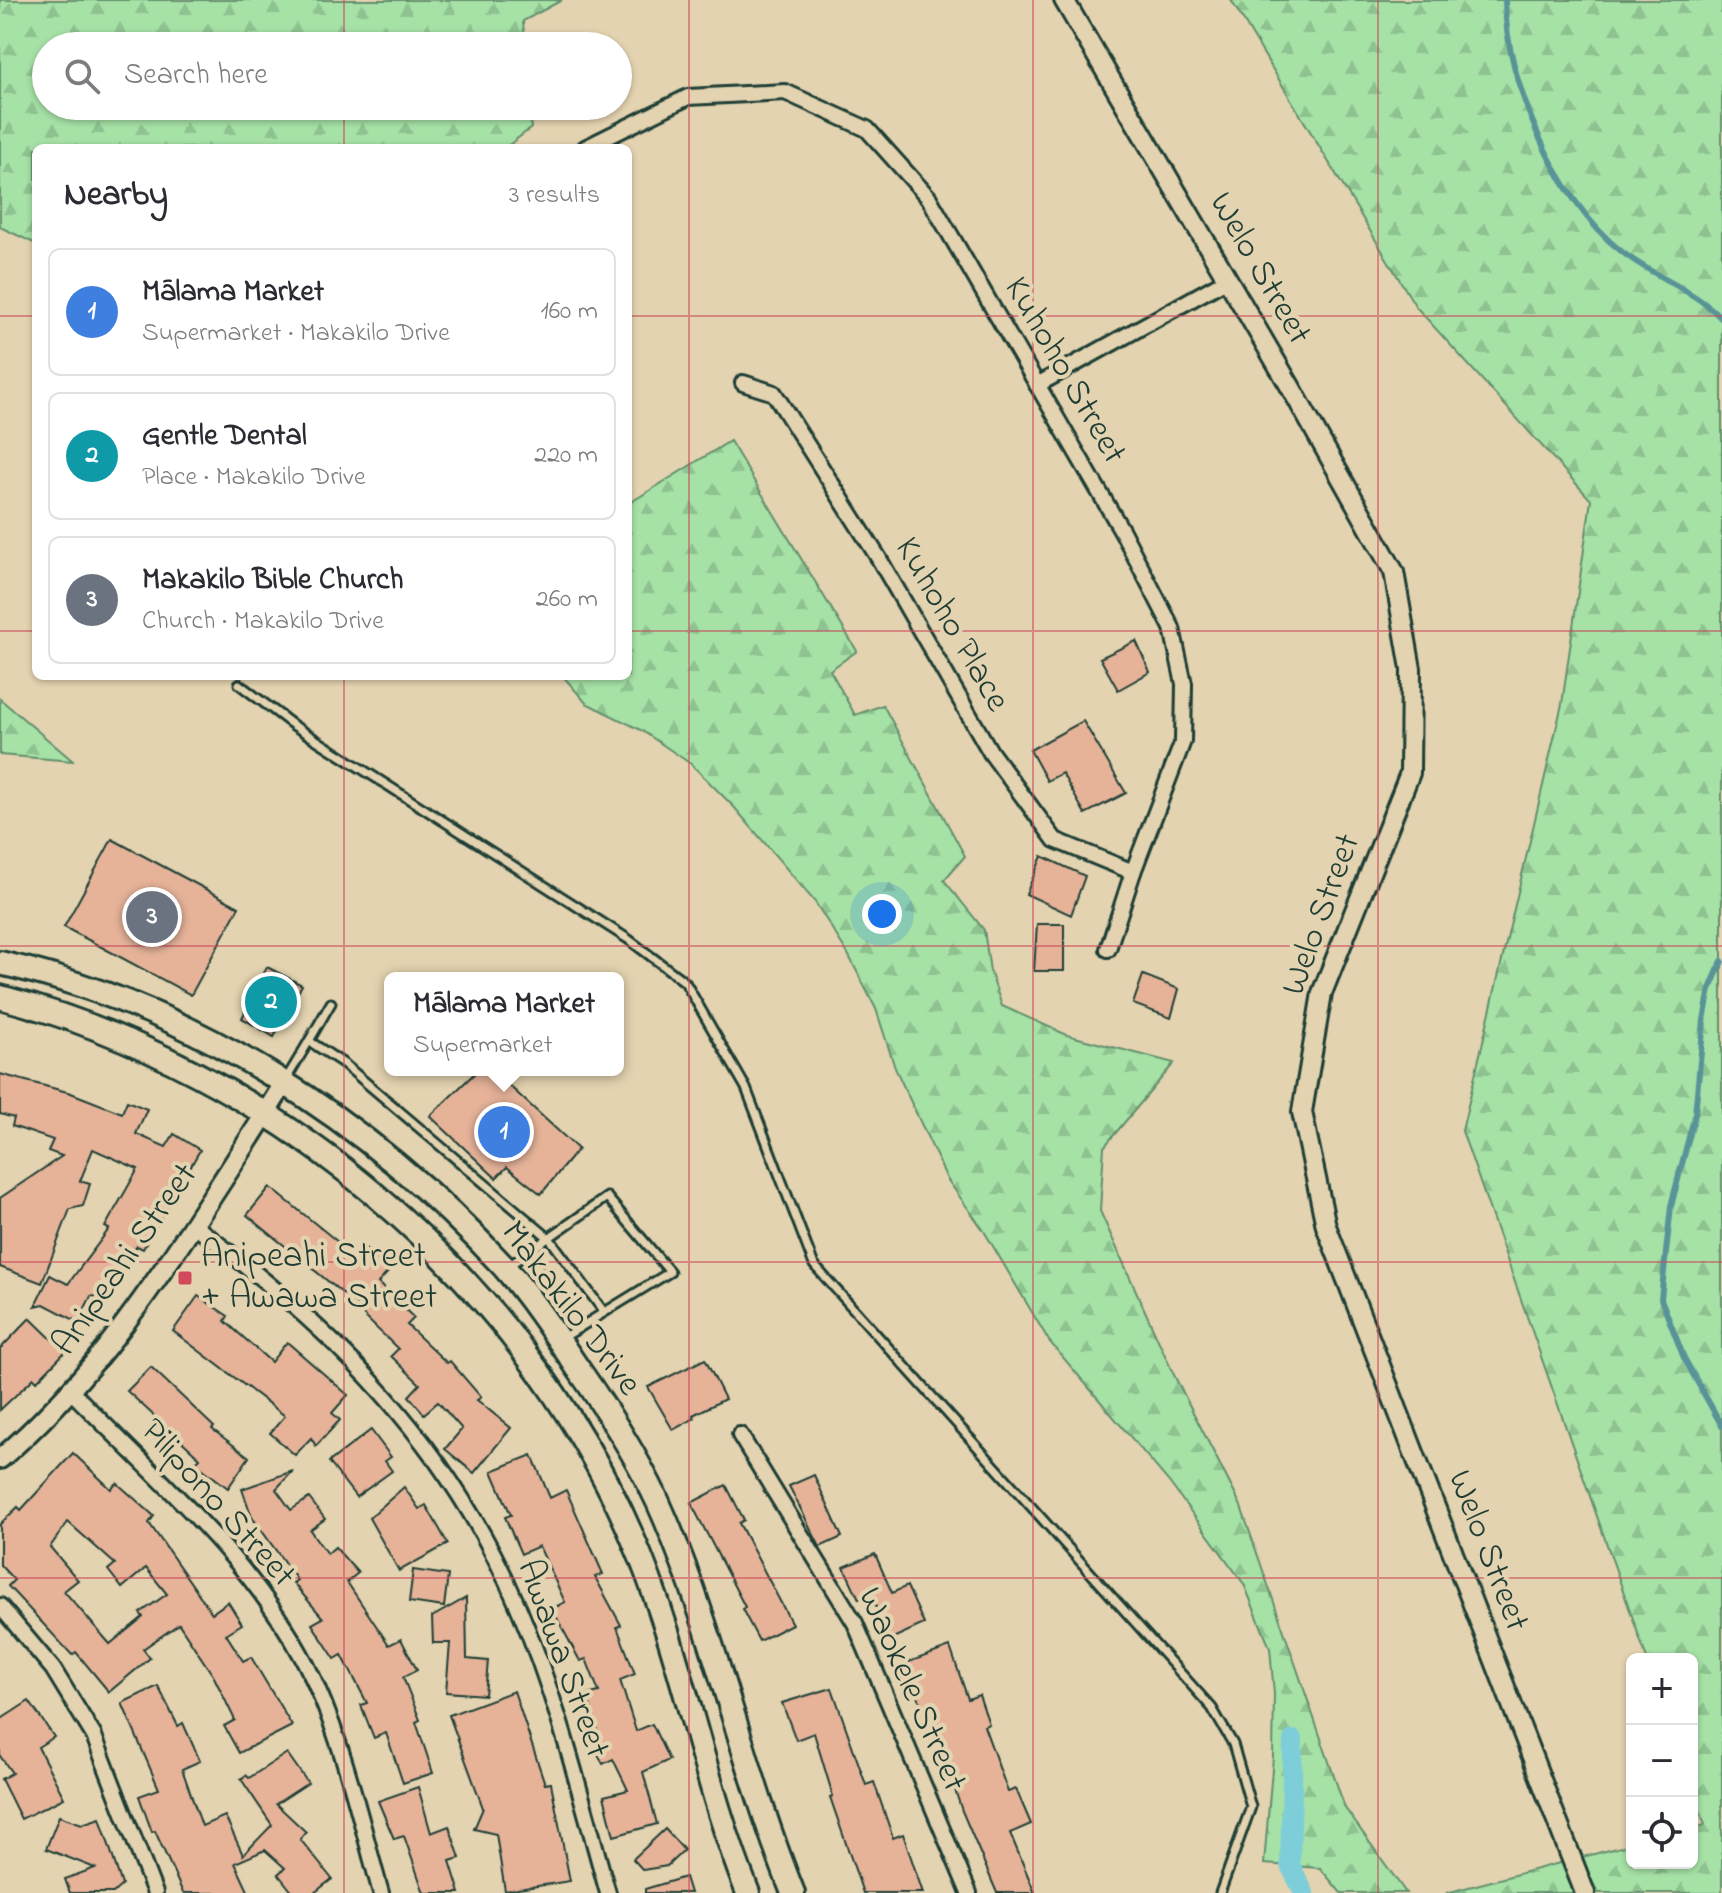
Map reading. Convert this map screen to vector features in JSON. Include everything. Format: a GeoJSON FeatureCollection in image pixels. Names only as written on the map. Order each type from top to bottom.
{"type":"FeatureCollection","features":[{"type":"Feature","properties":{"kind":"main road","name":"Makakilo Drive"},"geometry":{"type":"LineString","coordinates":[[0,963],[55,975],[167,1017],[284,1083],[381,1152],[505,1269],[607,1410],[664,1515],[708,1626],[775,1848],[793,1893]]}},
{"type":"Feature","properties":{"kind":"main road","name":"Makakilo Drive"},"geometry":{"type":"LineString","coordinates":[[0,997],[45,1009],[152,1051],[266,1114],[349,1172],[435,1249],[511,1336],[577,1430],[631,1532],[672,1639],[734,1858],[748,1893]]}},
{"type":"Feature","properties":{"kind":"street","name":"Welo Street"},"geometry":{"type":"LineString","coordinates":[[1064,0],[1228,279],[1394,572],[1411,669],[1410,773],[1322,993],[1302,1112],[1326,1226],[1585,1893]]}},
{"type":"Feature","properties":{"kind":"street","name":"Kuhoho Street"},"geometry":{"type":"LineString","coordinates":[[593,144],[688,97],[785,92],[867,129],[929,198],[1122,531],[1172,628],[1184,684],[1183,741],[1133,872],[1108,949]]}},
{"type":"Feature","properties":{"kind":"street"},"geometry":{"type":"LineString","coordinates":[[1037,385],[1228,279]]}},
{"type":"Feature","properties":{"kind":"street","name":"Kuhoho Place"},"geometry":{"type":"LineString","coordinates":[[743,383],[774,393],[878,557],[991,753],[1055,840],[1133,872]]}},
{"type":"Feature","properties":{"kind":"street","name":"Anipeahi Street"},"geometry":{"type":"LineString","coordinates":[[0,1459],[71,1391],[146,1298],[284,1083]]}},
{"type":"Feature","properties":{"kind":"street","name":"Awawa Street"},"geometry":{"type":"LineString","coordinates":[[193,1225],[272,1284],[348,1353],[415,1431],[472,1516],[519,1608],[554,1704],[608,1893]]}},
{"type":"Feature","properties":{"kind":"street","name":"Pilipono Street"},"geometry":{"type":"LineString","coordinates":[[71,1391],[211,1533],[278,1617],[327,1712],[381,1893]]}},
{"type":"Feature","properties":{"kind":"street","name":"Waokele Street"},"geometry":{"type":"LineString","coordinates":[[740,1435],[855,1623],[969,1893]]}},
{"type":"Feature","properties":{"kind":"street"},"geometry":{"type":"LineString","coordinates":[[0,1606],[53,1669],[94,1736],[155,1893]]}},
{"type":"Feature","properties":{"kind":"lane"},"geometry":{"type":"LineString","coordinates":[[239,684],[293,725],[628,939],[685,982],[746,1088],[814,1265],[1212,1708],[1233,1744],[1251,1807],[1220,1893]]}},
{"type":"Feature","properties":{"kind":"lane"},"geometry":{"type":"LineString","coordinates":[[284,1083],[331,1003]]}},
{"type":"Feature","properties":{"kind":"lane"},"geometry":{"type":"LineString","coordinates":[[309,1041],[344,1064],[550,1239],[604,1312]]}},
{"type":"Feature","properties":{"kind":"lane"},"geometry":{"type":"LineString","coordinates":[[505,1269],[607,1197],[670,1272],[559,1340]]}},
{"type":"Feature","properties":{"kind":"lane"},"geometry":{"type":"LineString","coordinates":[[528,1253],[579,1328]]}},
{"type":"Feature","properties":{"kind":"green space"},"geometry":{"type":"Polygon","coordinates":[[[0,0],[562,0],[523,21],[524,32],[32,32],[32,120],[530,120],[531,128],[510,144],[32,144],[32,242],[0,227],[0,0]]]}},
{"type":"Feature","properties":{"kind":"green space"},"geometry":{"type":"Polygon","coordinates":[[[1231,0],[1722,0],[1722,1893],[1446,1893],[1626,1846],[1626,1869],[1698,1869],[1698,1827],[1705,1825],[1698,1805],[1698,1653],[1645,1653],[1462,1131],[1562,704],[1591,500],[1416,307],[1231,0]]]}},
{"type":"Feature","properties":{"kind":"green space"},"geometry":{"type":"Polygon","coordinates":[[[730,441],[857,651],[830,670],[855,715],[883,705],[965,856],[944,880],[984,930],[990,971],[1002,1006],[1067,1035],[1174,1063],[1104,1147],[1100,1211],[1173,1373],[1240,1504],[1345,1808],[1406,1893],[1341,1893],[1320,1868],[1264,1864],[1273,1757],[1274,1694],[1270,1648],[1244,1584],[1169,1482],[1049,1341],[984,1231],[947,1179],[895,1068],[876,1009],[848,954],[815,902],[734,807],[691,764],[641,730],[586,703],[566,680],[632,680],[632,502],[730,441]]]}},
{"type":"Feature","properties":{"kind":"green space"},"geometry":{"type":"Polygon","coordinates":[[[0,699],[73,761],[0,755],[0,699]]]}},
{"type":"Feature","properties":{"kind":"building"},"geometry":{"type":"Polygon","coordinates":[[[1136,641],[1150,672],[1118,690],[1100,658],[1136,641]]]}},
{"type":"Feature","properties":{"kind":"building"},"geometry":{"type":"Polygon","coordinates":[[[1083,721],[1126,793],[1085,814],[1062,773],[1047,781],[1030,750],[1083,721]]]}},
{"type":"Feature","properties":{"kind":"building"},"geometry":{"type":"Polygon","coordinates":[[[112,839],[239,907],[191,995],[64,927],[112,839]]]}},
{"type":"Feature","properties":{"kind":"building"},"geometry":{"type":"Polygon","coordinates":[[[1042,856],[1085,876],[1071,915],[1026,894],[1042,856]]]}},
{"type":"Feature","properties":{"kind":"building"},"geometry":{"type":"Polygon","coordinates":[[[1037,924],[1064,924],[1064,971],[1034,971],[1037,924]]]}},
{"type":"Feature","properties":{"kind":"building"},"geometry":{"type":"Polygon","coordinates":[[[267,967],[302,985],[274,1037],[242,1018],[267,967]]]}},
{"type":"Feature","properties":{"kind":"building"},"geometry":{"type":"Polygon","coordinates":[[[1143,975],[1179,989],[1171,1018],[1133,1004],[1143,975]]]}},
{"type":"Feature","properties":{"kind":"building"},"geometry":{"type":"Polygon","coordinates":[[[0,1074],[71,1093],[122,1113],[127,1101],[147,1109],[136,1134],[166,1147],[174,1134],[200,1150],[143,1249],[137,1246],[100,1297],[91,1296],[78,1322],[44,1304],[35,1306],[50,1275],[68,1284],[109,1229],[105,1227],[138,1169],[93,1149],[80,1181],[90,1184],[83,1206],[70,1209],[42,1283],[0,1267],[0,1198],[62,1156],[48,1151],[53,1140],[12,1126],[14,1118],[0,1114],[0,1074]]]}},
{"type":"Feature","properties":{"kind":"building"},"geometry":{"type":"Polygon","coordinates":[[[472,1076],[499,1076],[578,1149],[541,1194],[507,1167],[496,1178],[430,1116],[472,1076]]]}},
{"type":"Feature","properties":{"kind":"building"},"geometry":{"type":"Polygon","coordinates":[[[270,1187],[354,1255],[363,1246],[390,1270],[378,1283],[414,1318],[407,1325],[447,1363],[450,1361],[481,1397],[477,1400],[511,1428],[474,1473],[445,1449],[462,1429],[438,1402],[424,1414],[409,1396],[420,1384],[391,1356],[398,1349],[360,1312],[363,1310],[247,1215],[270,1187]]]}},
{"type":"Feature","properties":{"kind":"building"},"geometry":{"type":"Polygon","coordinates":[[[198,1296],[228,1316],[225,1321],[271,1362],[287,1342],[348,1395],[332,1413],[340,1420],[316,1446],[311,1438],[295,1455],[270,1433],[285,1416],[173,1331],[198,1296]]]}},
{"type":"Feature","properties":{"kind":"building"},"geometry":{"type":"Polygon","coordinates":[[[30,1318],[65,1352],[37,1381],[34,1378],[0,1410],[0,1349],[30,1318]]]}},
{"type":"Feature","properties":{"kind":"building"},"geometry":{"type":"Polygon","coordinates":[[[705,1359],[725,1399],[693,1415],[695,1418],[673,1430],[648,1387],[705,1359]]]}},
{"type":"Feature","properties":{"kind":"building"},"geometry":{"type":"Polygon","coordinates":[[[151,1367],[214,1427],[212,1429],[249,1457],[228,1488],[195,1463],[200,1458],[127,1391],[151,1367]]]}},
{"type":"Feature","properties":{"kind":"building"},"geometry":{"type":"Polygon","coordinates":[[[371,1430],[391,1457],[385,1461],[392,1471],[356,1497],[329,1462],[371,1430]]]}},
{"type":"Feature","properties":{"kind":"building"},"geometry":{"type":"Polygon","coordinates":[[[73,1453],[111,1489],[117,1483],[154,1516],[149,1523],[212,1613],[228,1602],[242,1624],[226,1634],[243,1661],[251,1657],[292,1726],[239,1753],[224,1726],[235,1720],[214,1677],[179,1624],[143,1649],[150,1658],[109,1692],[76,1652],[72,1655],[8,1586],[14,1580],[0,1565],[0,1524],[18,1507],[21,1510],[73,1453]],[[68,1522],[50,1547],[78,1580],[64,1591],[110,1644],[143,1617],[140,1613],[167,1594],[146,1568],[122,1588],[108,1570],[115,1564],[68,1522]]]}},
{"type":"Feature","properties":{"kind":"building"},"geometry":{"type":"Polygon","coordinates":[[[532,1455],[550,1498],[566,1490],[603,1574],[595,1577],[621,1625],[617,1627],[635,1674],[620,1680],[636,1731],[652,1724],[669,1760],[643,1772],[657,1824],[614,1836],[604,1796],[628,1790],[613,1759],[603,1764],[596,1750],[603,1747],[587,1695],[599,1692],[586,1659],[580,1661],[552,1609],[565,1602],[539,1546],[521,1554],[505,1517],[511,1515],[492,1471],[532,1455]]]}},
{"type":"Feature","properties":{"kind":"building"},"geometry":{"type":"Polygon","coordinates":[[[293,1471],[276,1489],[291,1510],[309,1498],[325,1519],[310,1530],[327,1554],[335,1547],[358,1573],[347,1582],[389,1645],[401,1639],[417,1670],[403,1677],[420,1720],[416,1722],[433,1773],[403,1783],[386,1733],[374,1738],[361,1705],[367,1703],[342,1655],[335,1659],[312,1624],[323,1618],[293,1583],[297,1580],[252,1517],[242,1489],[293,1471]]]}},
{"type":"Feature","properties":{"kind":"building"},"geometry":{"type":"Polygon","coordinates":[[[814,1475],[842,1537],[820,1547],[789,1486],[814,1475]]]}},
{"type":"Feature","properties":{"kind":"building"},"geometry":{"type":"Polygon","coordinates":[[[726,1485],[744,1520],[739,1523],[792,1624],[759,1641],[742,1609],[745,1607],[691,1503],[726,1485]]]}},
{"type":"Feature","properties":{"kind":"building"},"geometry":{"type":"Polygon","coordinates":[[[404,1487],[419,1509],[426,1505],[448,1544],[399,1571],[369,1518],[404,1487]]]}},
{"type":"Feature","properties":{"kind":"building"},"geometry":{"type":"Polygon","coordinates":[[[875,1554],[892,1593],[907,1586],[924,1624],[891,1639],[870,1594],[859,1599],[844,1567],[875,1554]]]}},
{"type":"Feature","properties":{"kind":"building"},"geometry":{"type":"Polygon","coordinates":[[[413,1570],[448,1575],[444,1607],[409,1602],[413,1570]]]}},
{"type":"Feature","properties":{"kind":"building"},"geometry":{"type":"Polygon","coordinates":[[[466,1598],[467,1659],[488,1661],[485,1695],[446,1692],[450,1643],[433,1643],[432,1617],[466,1598]]]}},
{"type":"Feature","properties":{"kind":"building"},"geometry":{"type":"Polygon","coordinates":[[[950,1647],[968,1699],[979,1695],[989,1724],[984,1726],[1008,1792],[1016,1789],[1031,1824],[1010,1833],[1035,1893],[997,1893],[906,1663],[950,1647]]]}},
{"type":"Feature","properties":{"kind":"building"},"geometry":{"type":"Polygon","coordinates":[[[158,1686],[178,1726],[183,1723],[200,1761],[182,1769],[202,1826],[225,1816],[243,1855],[272,1825],[241,1779],[246,1775],[249,1778],[287,1753],[308,1783],[276,1804],[306,1832],[300,1839],[332,1879],[314,1893],[293,1893],[278,1874],[285,1868],[265,1850],[235,1863],[249,1893],[183,1893],[155,1831],[152,1832],[139,1796],[159,1789],[122,1703],[158,1686]]]}},
{"type":"Feature","properties":{"kind":"building"},"geometry":{"type":"Polygon","coordinates":[[[832,1688],[866,1785],[874,1782],[893,1838],[903,1834],[923,1893],[863,1893],[830,1797],[833,1796],[814,1733],[796,1740],[782,1703],[832,1688]]]}},
{"type":"Feature","properties":{"kind":"building"},"geometry":{"type":"Polygon","coordinates":[[[514,1691],[545,1784],[551,1783],[570,1881],[505,1891],[496,1834],[474,1829],[483,1808],[449,1715],[514,1691]]]}},
{"type":"Feature","properties":{"kind":"building"},"geometry":{"type":"Polygon","coordinates":[[[29,1701],[54,1737],[38,1747],[64,1798],[21,1819],[1,1779],[12,1773],[0,1756],[0,1720],[29,1701]]]}},
{"type":"Feature","properties":{"kind":"building"},"geometry":{"type":"Polygon","coordinates":[[[418,1787],[431,1833],[449,1826],[460,1858],[450,1861],[460,1893],[424,1893],[404,1836],[394,1839],[378,1801],[418,1787]]]}},
{"type":"Feature","properties":{"kind":"building"},"geometry":{"type":"Polygon","coordinates":[[[59,1816],[82,1824],[100,1818],[122,1885],[113,1893],[70,1893],[65,1879],[95,1868],[46,1849],[59,1816]]]}},
{"type":"Feature","properties":{"kind":"building"},"geometry":{"type":"Polygon","coordinates":[[[665,1829],[684,1850],[667,1866],[643,1870],[633,1859],[665,1829]]]}},
{"type":"Feature","properties":{"kind":"building"},"geometry":{"type":"Polygon","coordinates":[[[685,1877],[690,1893],[645,1893],[645,1889],[685,1877]]]}},
{"type":"Feature","properties":{"kind":"waterway"},"geometry":{"type":"LineString","coordinates":[[1505,0],[1507,32],[1525,101],[1556,171],[1576,202],[1621,251],[1699,299],[1722,319]]}},
{"type":"Feature","properties":{"kind":"waterway"},"geometry":{"type":"LineString","coordinates":[[1722,961],[1710,989],[1704,1020],[1695,1114],[1671,1206],[1661,1299],[1684,1358],[1722,1426]]}},
{"type":"Feature","properties":{"kind":"waterway"},"geometry":{"type":"LineString","coordinates":[[1293,1740],[1290,1865],[1304,1893]]}},
{"type":"Feature","properties":{"kind":"place","name":"Makakilo Bible Church"},"geometry":{"type":"Point","coordinates":[152,917]}},
{"type":"Feature","properties":{"kind":"place","name":"Gentle Dental"},"geometry":{"type":"Point","coordinates":[271,1002]}},
{"type":"Feature","properties":{"kind":"place","name":"Mālama Market"},"geometry":{"type":"Point","coordinates":[504,1132]}},
{"type":"Feature","properties":{"kind":"place","name":"Anipeahi Street + Awawa Street"},"geometry":{"type":"Point","coordinates":[185,1278]}}]}
